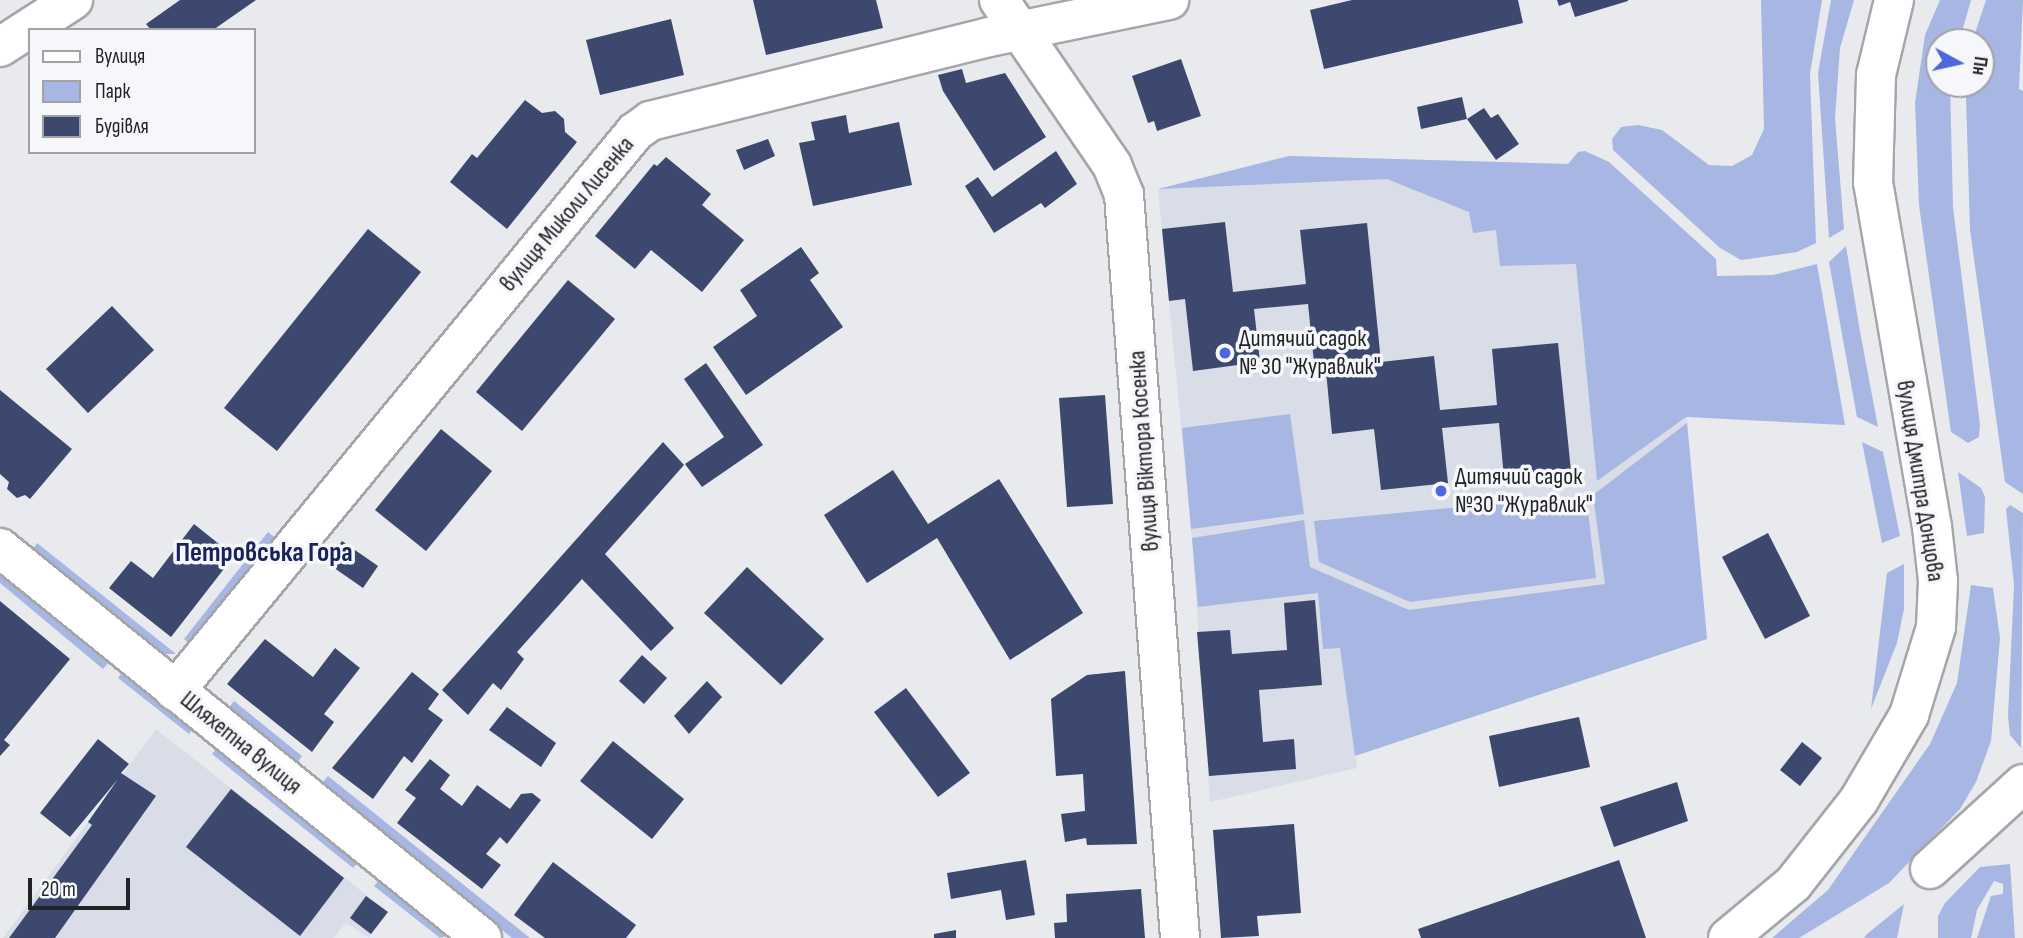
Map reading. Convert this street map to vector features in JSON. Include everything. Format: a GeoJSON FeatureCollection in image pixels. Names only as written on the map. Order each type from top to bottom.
{"type":"FeatureCollection","features":[{"type":"Feature","properties":{"kind":"street"},"geometry":{"type":"LineString","coordinates":[[30,28],[73,0]]}},
{"type":"Feature","properties":{"kind":"street","name":"вулиця Миколи Лисенка"},"geometry":{"type":"LineString","coordinates":[[175,691],[635,132],[667,115],[1010,15],[1170,0]]}},
{"type":"Feature","properties":{"kind":"street","name":"вулиця Дмитра Донцова"},"geometry":{"type":"LineString","coordinates":[[1728,938],[1793,884],[1859,800],[1909,715],[1936,627],[1938,581],[1932,527],[1873,183],[1876,75],[1894,0]]}},
{"type":"Feature","properties":{"kind":"street","name":"вулиця Віктора Косенка"},"geometry":{"type":"LineString","coordinates":[[1010,15],[1112,165],[1124,195],[1180,938]]}},
{"type":"Feature","properties":{"kind":"street"},"geometry":{"type":"LineString","coordinates":[[0,47],[28,29]]}},
{"type":"Feature","properties":{"kind":"street","name":"Шляхетна вулиця"},"geometry":{"type":"LineString","coordinates":[[0,548],[482,938]]}},
{"type":"Feature","properties":{"kind":"street"},"geometry":{"type":"LineString","coordinates":[[1930,869],[2023,784]]}},
{"type":"Feature","properties":{"kind":"shaded area","name":"Дитячий садок №30 \"Журавлик\""},"geometry":{"type":"Polygon","coordinates":[[[1289,156],[1569,164],[1674,274],[1707,639],[1355,755],[1357,768],[1210,802],[1192,538],[1158,189],[1289,156]]]}},
{"type":"Feature","properties":{"kind":"shaded area"},"geometry":{"type":"Polygon","coordinates":[[[156,729],[388,912],[369,938],[346,923],[333,938],[3,938],[156,729]]]}},
{"type":"Feature","properties":{"kind":"green space"},"geometry":{"type":"Polygon","coordinates":[[[1761,0],[1822,0],[1810,74],[1816,243],[1797,252],[1741,260],[1720,248],[1613,150],[1612,139],[1621,127],[1638,125],[1662,130],[1709,165],[1732,166],[1752,155],[1764,129],[1761,0]]]}},
{"type":"Feature","properties":{"kind":"green space"},"geometry":{"type":"Polygon","coordinates":[[[1831,0],[1854,0],[1840,48],[1835,118],[1844,229],[1829,238],[1818,73],[1831,0]]]}},
{"type":"Feature","properties":{"kind":"green space"},"geometry":{"type":"Polygon","coordinates":[[[1940,0],[1971,0],[1963,28],[1928,28],[1940,0]]]}},
{"type":"Feature","properties":{"kind":"green space"},"geometry":{"type":"Polygon","coordinates":[[[1986,0],[2023,0],[2019,89],[2023,91],[2023,494],[2005,482],[1970,230],[1966,98],[1995,98],[1995,28],[1977,28],[1986,0]]]}},
{"type":"Feature","properties":{"kind":"green space"},"geometry":{"type":"Polygon","coordinates":[[[1925,35],[1925,98],[1950,98],[1953,207],[1980,425],[1979,437],[1968,443],[1951,432],[1919,205],[1915,103],[1925,35]]]}},
{"type":"Feature","properties":{"kind":"green space"},"geometry":{"type":"Polygon","coordinates":[[[1585,151],[1609,162],[1716,259],[1717,276],[1773,275],[1817,264],[1845,425],[1686,417],[1597,481],[1576,264],[1500,266],[1496,230],[1473,233],[1469,212],[1387,179],[1158,189],[1289,156],[1568,164],[1578,152],[1585,151]]]}},
{"type":"Feature","properties":{"kind":"green space"},"geometry":{"type":"Polygon","coordinates":[[[1846,246],[1878,427],[1857,417],[1829,262],[1846,246]]]}},
{"type":"Feature","properties":{"kind":"green space"},"geometry":{"type":"Polygon","coordinates":[[[1290,414],[1304,514],[1191,529],[1182,428],[1290,414]]]}},
{"type":"Feature","properties":{"kind":"green space"},"geometry":{"type":"Polygon","coordinates":[[[1687,423],[1707,639],[1355,756],[1340,648],[1323,649],[1318,593],[1198,607],[1192,538],[1304,520],[1310,567],[1409,610],[1605,584],[1593,495],[1687,423]]]}},
{"type":"Feature","properties":{"kind":"green space"},"geometry":{"type":"Polygon","coordinates":[[[1862,442],[1883,452],[1900,536],[1882,543],[1862,442]]]}},
{"type":"Feature","properties":{"kind":"green space"},"geometry":{"type":"Polygon","coordinates":[[[1958,472],[1981,488],[1985,497],[1984,533],[1967,536],[1958,472]]]}},
{"type":"Feature","properties":{"kind":"green space"},"geometry":{"type":"Polygon","coordinates":[[[1586,495],[1596,578],[1410,602],[1319,562],[1314,521],[1586,495]]]}},
{"type":"Feature","properties":{"kind":"green space"},"geometry":{"type":"Polygon","coordinates":[[[2010,505],[2023,513],[2021,748],[2010,735],[2008,716],[2014,585],[2006,509],[2010,505]]]}},
{"type":"Feature","properties":{"kind":"green space"},"geometry":{"type":"Polygon","coordinates":[[[268,532],[277,539],[190,644],[184,639],[268,532]]]}},
{"type":"Feature","properties":{"kind":"green space"},"geometry":{"type":"Polygon","coordinates":[[[37,543],[176,654],[160,654],[32,551],[37,543]]]}},
{"type":"Feature","properties":{"kind":"green space"},"geometry":{"type":"Polygon","coordinates":[[[1904,564],[1904,609],[1897,643],[1871,709],[1887,573],[1904,564]]]}},
{"type":"Feature","properties":{"kind":"green space"},"geometry":{"type":"Polygon","coordinates":[[[0,574],[108,663],[103,669],[0,583],[0,574]]]}},
{"type":"Feature","properties":{"kind":"green space"},"geometry":{"type":"Polygon","coordinates":[[[1971,585],[1993,588],[2000,638],[1991,741],[1976,782],[1960,809],[1889,883],[1799,938],[1772,938],[1828,890],[1930,744],[1957,683],[1971,585]]]}},
{"type":"Feature","properties":{"kind":"green space"},"geometry":{"type":"Polygon","coordinates":[[[121,674],[192,730],[189,734],[118,678],[121,674]]]}},
{"type":"Feature","properties":{"kind":"green space"},"geometry":{"type":"Polygon","coordinates":[[[234,701],[302,756],[296,764],[228,709],[234,701]]]}},
{"type":"Feature","properties":{"kind":"green space"},"geometry":{"type":"Polygon","coordinates":[[[216,749],[358,862],[353,868],[212,754],[216,749]]]}},
{"type":"Feature","properties":{"kind":"green space"},"geometry":{"type":"Polygon","coordinates":[[[328,776],[530,938],[512,938],[321,784],[328,776]]]}},
{"type":"Feature","properties":{"kind":"green space"},"geometry":{"type":"Polygon","coordinates":[[[2010,864],[2015,938],[1977,938],[1991,896],[2003,894],[2003,884],[1994,881],[1977,910],[1971,938],[1938,938],[1938,916],[1945,903],[1980,867],[2010,864]]]}},
{"type":"Feature","properties":{"kind":"green space"},"geometry":{"type":"Polygon","coordinates":[[[380,879],[449,935],[440,938],[374,886],[380,879]]]}},
{"type":"Feature","properties":{"kind":"green space"},"geometry":{"type":"Polygon","coordinates":[[[1904,904],[1897,938],[1864,938],[1867,934],[1904,904]]]}},
{"type":"Feature","properties":{"kind":"building"},"geometry":{"type":"Polygon","coordinates":[[[180,0],[256,0],[216,28],[149,28],[146,24],[180,0]]]}},
{"type":"Feature","properties":{"kind":"building"},"geometry":{"type":"Polygon","coordinates":[[[753,0],[876,0],[883,28],[766,55],[753,0]]]}},
{"type":"Feature","properties":{"kind":"building"},"geometry":{"type":"Polygon","coordinates":[[[1352,0],[1518,0],[1523,23],[1324,69],[1310,10],[1352,0]]]}},
{"type":"Feature","properties":{"kind":"building"},"geometry":{"type":"Polygon","coordinates":[[[1557,0],[1628,1],[1575,17],[1570,2],[1559,6],[1557,0]]]}},
{"type":"Feature","properties":{"kind":"building"},"geometry":{"type":"Polygon","coordinates":[[[671,19],[684,75],[600,95],[586,40],[671,19]]]}},
{"type":"Feature","properties":{"kind":"building"},"geometry":{"type":"Polygon","coordinates":[[[1181,59],[1201,116],[1157,131],[1154,121],[1148,123],[1132,76],[1181,59]]]}},
{"type":"Feature","properties":{"kind":"building"},"geometry":{"type":"Polygon","coordinates":[[[962,69],[966,83],[1005,73],[1046,137],[994,171],[943,91],[938,75],[962,69]]]}},
{"type":"Feature","properties":{"kind":"building"},"geometry":{"type":"Polygon","coordinates":[[[1462,97],[1467,119],[1421,129],[1417,107],[1462,97]]]}},
{"type":"Feature","properties":{"kind":"building"},"geometry":{"type":"Polygon","coordinates":[[[525,100],[542,113],[555,111],[564,119],[565,132],[577,142],[507,229],[450,182],[472,154],[477,158],[525,100]]]}},
{"type":"Feature","properties":{"kind":"building"},"geometry":{"type":"Polygon","coordinates":[[[1484,108],[1491,118],[1498,114],[1519,144],[1496,160],[1467,119],[1484,108]]]}},
{"type":"Feature","properties":{"kind":"building"},"geometry":{"type":"Polygon","coordinates":[[[846,115],[849,133],[899,122],[912,185],[813,206],[799,143],[815,140],[811,122],[846,115]]]}},
{"type":"Feature","properties":{"kind":"building"},"geometry":{"type":"Polygon","coordinates":[[[768,139],[775,156],[744,170],[736,150],[768,139]]]}},
{"type":"Feature","properties":{"kind":"building"},"geometry":{"type":"Polygon","coordinates":[[[1056,151],[1077,184],[1045,208],[1041,203],[994,233],[965,186],[978,177],[992,197],[1056,151]]]}},
{"type":"Feature","properties":{"kind":"building"},"geometry":{"type":"Polygon","coordinates":[[[666,157],[711,194],[702,205],[744,240],[702,292],[651,250],[635,269],[595,236],[654,164],[657,166],[666,157]]]}},
{"type":"Feature","properties":{"kind":"building","name":"Дитячий садок № 30 \"Журавлик\""},"geometry":{"type":"Polygon","coordinates":[[[1225,222],[1233,292],[1306,284],[1300,230],[1367,223],[1381,362],[1434,356],[1440,410],[1497,405],[1492,349],[1558,343],[1571,471],[1504,478],[1499,423],[1442,428],[1448,483],[1381,490],[1374,429],[1332,434],[1326,371],[1315,372],[1308,304],[1254,309],[1260,362],[1193,371],[1185,299],[1169,301],[1162,229],[1225,222]]]}},
{"type":"Feature","properties":{"kind":"building"},"geometry":{"type":"Polygon","coordinates":[[[368,229],[421,272],[277,451],[224,408],[368,229]]]}},
{"type":"Feature","properties":{"kind":"building"},"geometry":{"type":"Polygon","coordinates":[[[801,247],[819,273],[810,280],[843,327],[746,395],[713,347],[757,316],[740,290],[801,247]]]}},
{"type":"Feature","properties":{"kind":"building"},"geometry":{"type":"Polygon","coordinates":[[[568,280],[615,319],[522,431],[476,392],[568,280]]]}},
{"type":"Feature","properties":{"kind":"building"},"geometry":{"type":"Polygon","coordinates":[[[112,306],[154,350],[88,413],[46,369],[112,306]]]}},
{"type":"Feature","properties":{"kind":"building"},"geometry":{"type":"Polygon","coordinates":[[[706,363],[763,445],[702,487],[685,464],[724,437],[684,379],[706,363]]]}},
{"type":"Feature","properties":{"kind":"building"},"geometry":{"type":"Polygon","coordinates":[[[0,390],[72,449],[30,499],[25,495],[17,498],[7,489],[9,482],[0,474],[0,390]]]}},
{"type":"Feature","properties":{"kind":"building"},"geometry":{"type":"Polygon","coordinates":[[[1105,395],[1113,504],[1067,507],[1059,398],[1105,395]]]}},
{"type":"Feature","properties":{"kind":"building"},"geometry":{"type":"Polygon","coordinates":[[[441,429],[492,471],[426,551],[375,510],[441,429]]]}},
{"type":"Feature","properties":{"kind":"building"},"geometry":{"type":"Polygon","coordinates":[[[663,442],[684,465],[605,554],[674,628],[651,651],[582,579],[517,652],[524,659],[501,690],[493,683],[468,715],[442,690],[663,442]]]}},
{"type":"Feature","properties":{"kind":"building"},"geometry":{"type":"Polygon","coordinates":[[[893,470],[928,524],[999,479],[1083,613],[1010,660],[937,538],[867,583],[824,515],[893,470]]]}},
{"type":"Feature","properties":{"kind":"building"},"geometry":{"type":"Polygon","coordinates":[[[194,524],[234,556],[171,637],[109,588],[131,561],[153,578],[194,524]]]}},
{"type":"Feature","properties":{"kind":"building"},"geometry":{"type":"Polygon","coordinates":[[[1768,533],[1810,616],[1765,639],[1722,557],[1768,533]]]}},
{"type":"Feature","properties":{"kind":"building"},"geometry":{"type":"Polygon","coordinates":[[[342,541],[378,566],[363,588],[327,563],[342,541]]]}},
{"type":"Feature","properties":{"kind":"building"},"geometry":{"type":"Polygon","coordinates":[[[747,567],[824,639],[781,685],[704,613],[747,567]]]}},
{"type":"Feature","properties":{"kind":"building"},"geometry":{"type":"Polygon","coordinates":[[[1315,600],[1322,685],[1259,690],[1263,742],[1294,739],[1296,769],[1209,776],[1197,632],[1230,630],[1232,654],[1287,650],[1284,603],[1315,600]]]}},
{"type":"Feature","properties":{"kind":"building"},"geometry":{"type":"Polygon","coordinates":[[[0,601],[70,659],[4,740],[10,745],[0,756],[0,601]]]}},
{"type":"Feature","properties":{"kind":"building"},"geometry":{"type":"Polygon","coordinates":[[[265,639],[313,677],[335,648],[360,668],[324,714],[334,722],[312,752],[227,684],[265,639]]]}},
{"type":"Feature","properties":{"kind":"building"},"geometry":{"type":"Polygon","coordinates":[[[642,655],[667,678],[644,704],[619,681],[642,655]]]}},
{"type":"Feature","properties":{"kind":"building"},"geometry":{"type":"Polygon","coordinates":[[[1125,671],[1137,844],[1087,845],[1086,838],[1065,842],[1061,814],[1085,811],[1083,774],[1056,776],[1051,699],[1087,675],[1125,671]]]}},
{"type":"Feature","properties":{"kind":"building"},"geometry":{"type":"Polygon","coordinates":[[[412,672],[439,694],[428,709],[443,720],[412,763],[404,756],[373,799],[332,768],[412,672]]]}},
{"type":"Feature","properties":{"kind":"building"},"geometry":{"type":"Polygon","coordinates":[[[707,681],[722,697],[689,734],[674,716],[707,681]]]}},
{"type":"Feature","properties":{"kind":"building"},"geometry":{"type":"Polygon","coordinates":[[[906,688],[970,773],[938,797],[874,712],[906,688]]]}},
{"type":"Feature","properties":{"kind":"building"},"geometry":{"type":"Polygon","coordinates":[[[507,707],[556,743],[541,767],[489,730],[507,707]]]}},
{"type":"Feature","properties":{"kind":"building"},"geometry":{"type":"Polygon","coordinates":[[[1579,717],[1590,767],[1499,787],[1489,736],[1579,717]]]}},
{"type":"Feature","properties":{"kind":"building"},"geometry":{"type":"Polygon","coordinates":[[[98,739],[129,764],[121,773],[156,796],[55,938],[9,938],[92,825],[88,822],[118,779],[70,837],[40,813],[98,739]]]}},
{"type":"Feature","properties":{"kind":"building"},"geometry":{"type":"Polygon","coordinates":[[[613,741],[684,799],[652,839],[580,781],[613,741]]]}},
{"type":"Feature","properties":{"kind":"building"},"geometry":{"type":"Polygon","coordinates":[[[1802,742],[1822,758],[1800,786],[1780,770],[1802,742]]]}},
{"type":"Feature","properties":{"kind":"building"},"geometry":{"type":"Polygon","coordinates":[[[430,759],[450,775],[440,789],[462,806],[477,785],[510,809],[521,794],[532,793],[541,800],[507,844],[500,837],[486,854],[501,865],[482,889],[397,823],[416,798],[405,790],[430,759]]]}},
{"type":"Feature","properties":{"kind":"building"},"geometry":{"type":"Polygon","coordinates":[[[1677,782],[1688,821],[1614,847],[1600,807],[1677,782]]]}},
{"type":"Feature","properties":{"kind":"building"},"geometry":{"type":"Polygon","coordinates":[[[231,789],[344,878],[300,936],[186,847],[231,789]]]}},
{"type":"Feature","properties":{"kind":"building"},"geometry":{"type":"Polygon","coordinates":[[[1294,824],[1301,913],[1257,916],[1259,936],[1221,938],[1213,830],[1294,824]]]}},
{"type":"Feature","properties":{"kind":"building"},"geometry":{"type":"Polygon","coordinates":[[[1026,860],[1035,915],[1006,920],[1001,890],[951,899],[947,873],[1026,860]]]}},
{"type":"Feature","properties":{"kind":"building"},"geometry":{"type":"Polygon","coordinates":[[[1619,860],[1646,938],[1421,938],[1418,929],[1619,860]]]}},
{"type":"Feature","properties":{"kind":"building"},"geometry":{"type":"Polygon","coordinates":[[[553,862],[636,925],[626,938],[545,938],[514,915],[553,862]]]}},
{"type":"Feature","properties":{"kind":"building"},"geometry":{"type":"Polygon","coordinates":[[[1141,889],[1145,938],[1055,938],[1054,923],[1067,922],[1066,894],[1141,889]]]}},
{"type":"Feature","properties":{"kind":"building"},"geometry":{"type":"Polygon","coordinates":[[[366,896],[388,912],[371,934],[350,918],[366,896]]]}},
{"type":"Feature","properties":{"kind":"building"},"geometry":{"type":"Polygon","coordinates":[[[956,930],[956,938],[934,938],[934,934],[956,930]]]}},
{"type":"Feature","properties":{"kind":"place","name":"Дитячий садок № 30 \"Журавлик\""},"geometry":{"type":"Point","coordinates":[1225,353]}},
{"type":"Feature","properties":{"kind":"place","name":"Дитячий садок №30 \"Журавлик\""},"geometry":{"type":"Point","coordinates":[1441,491]}},
{"type":"Feature","properties":{"kind":"district","name":"Петровська Гора"},"geometry":{"type":"Point","coordinates":[264,553]}}]}
